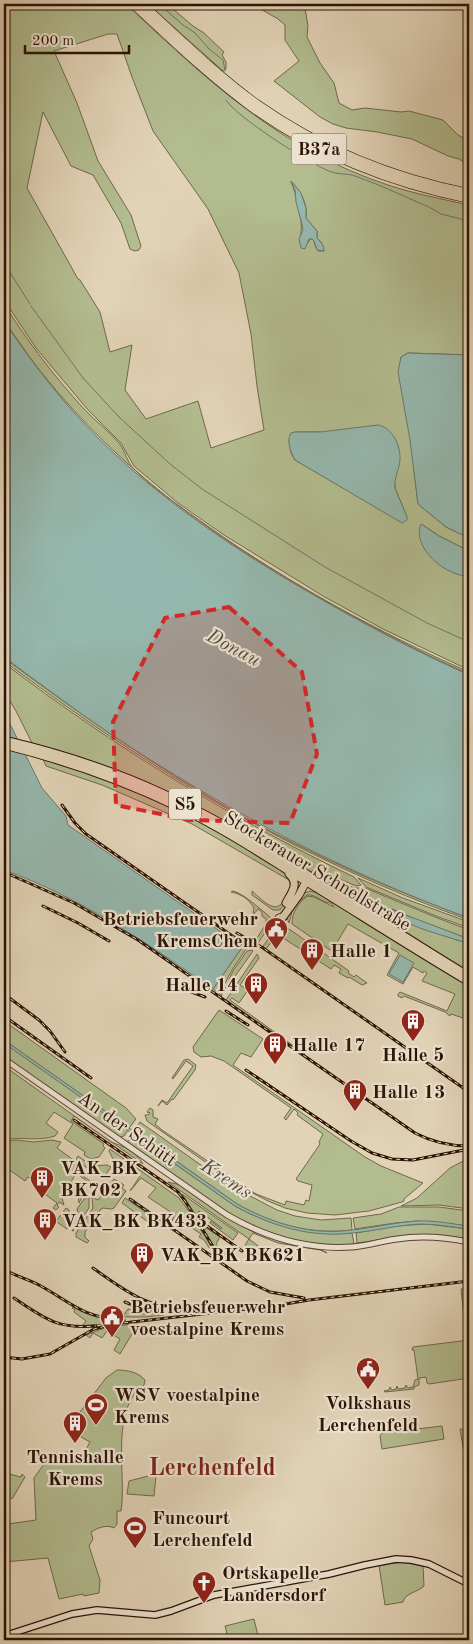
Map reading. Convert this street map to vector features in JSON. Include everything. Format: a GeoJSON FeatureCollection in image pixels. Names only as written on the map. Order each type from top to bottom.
{"type":"FeatureCollection","features":[{"type":"Feature","properties":{"kind":"highway","name":"B37a"},"geometry":{"type":"LineString","coordinates":[[133,4],[252,108],[280,127],[353,165],[387,178],[469,200]]}},
{"type":"Feature","properties":{"kind":"highway","name":"B37a"},"geometry":{"type":"LineString","coordinates":[[142,4],[182,45]]}},
{"type":"Feature","properties":{"kind":"highway","name":"B37a"},"geometry":{"type":"LineString","coordinates":[[192,54],[257,104],[323,144],[355,159],[390,172],[421,182],[469,193]]}},
{"type":"Feature","properties":{"kind":"highway","name":"Stockerauer Schnellstraße"},"geometry":{"type":"LineString","coordinates":[[4,740],[112,772],[163,794],[234,830],[332,898],[469,982]]}},
{"type":"Feature","properties":{"kind":"highway","name":"Stockerauer Schnellstraße"},"geometry":{"type":"LineString","coordinates":[[4,745],[52,755],[161,798],[213,825],[469,976]]}},
{"type":"Feature","properties":{"kind":"highway"},"geometry":{"type":"LineString","coordinates":[[274,862],[292,877],[294,881],[294,888],[279,914],[279,918],[283,917],[299,895],[306,879]]}},
{"type":"Feature","properties":{"kind":"highway"},"geometry":{"type":"LineString","coordinates":[[286,903],[306,879]]}},
{"type":"Feature","properties":{"kind":"highway"},"geometry":{"type":"LineString","coordinates":[[299,895],[304,891],[311,890],[332,898]]}},
{"type":"Feature","properties":{"kind":"main road"},"geometry":{"type":"LineString","coordinates":[[4,1636],[62,1616],[98,1610],[155,1615],[172,1611],[214,1595],[328,1574],[396,1559],[429,1564],[469,1584]]}},
{"type":"Feature","properties":{"kind":"street","name":"An der Schütt"},"geometry":{"type":"LineString","coordinates":[[4,1059],[220,1210],[258,1231],[290,1241],[330,1247],[356,1247],[398,1238],[416,1237],[436,1237],[469,1242]]}},
{"type":"Feature","properties":{"kind":"highlighted area"},"geometry":{"type":"Polygon","coordinates":[[[229,607],[302,672],[317,754],[290,823],[190,820],[116,805],[113,722],[165,618],[229,607]]]}},
{"type":"Feature","properties":{"kind":"green space"},"geometry":{"type":"Polygon","coordinates":[[[4,4],[126,4],[186,59],[247,110],[313,152],[349,170],[388,185],[418,194],[469,205],[469,355],[408,353],[401,357],[418,504],[446,527],[469,538],[469,551],[439,536],[423,525],[429,555],[454,573],[469,576],[469,670],[383,629],[323,596],[224,535],[178,503],[134,466],[121,443],[88,410],[36,348],[4,300],[4,4]],[[108,34],[54,51],[77,103],[98,161],[131,215],[141,246],[139,250],[130,249],[121,223],[93,175],[71,166],[43,112],[27,188],[78,279],[100,312],[110,352],[132,345],[125,390],[146,419],[198,401],[211,448],[264,430],[251,334],[239,273],[208,209],[153,131],[117,34],[108,34]],[[291,182],[300,217],[300,235],[308,243],[312,239],[318,251],[324,251],[321,242],[317,238],[317,231],[306,218],[303,198],[291,182]],[[295,432],[289,440],[291,453],[295,460],[333,482],[407,517],[395,488],[395,483],[320,432],[295,432]]]}},
{"type":"Feature","properties":{"kind":"green space"},"geometry":{"type":"Polygon","coordinates":[[[148,4],[167,4],[204,33],[224,52],[222,55],[226,62],[226,69],[223,71],[148,4]]]}},
{"type":"Feature","properties":{"kind":"green space"},"geometry":{"type":"Polygon","coordinates":[[[252,4],[291,4],[305,8],[308,26],[307,37],[320,63],[334,83],[339,103],[352,110],[365,108],[401,112],[409,111],[443,120],[458,135],[469,141],[469,165],[412,139],[346,128],[320,117],[274,81],[299,61],[285,40],[285,25],[252,4]]]}},
{"type":"Feature","properties":{"kind":"green space"},"geometry":{"type":"Polygon","coordinates":[[[4,304],[22,332],[52,371],[84,409],[119,443],[136,471],[73,410],[32,361],[5,322],[4,304]]]}},
{"type":"Feature","properties":{"kind":"green space"},"geometry":{"type":"Polygon","coordinates":[[[136,471],[165,495],[178,505],[151,485],[136,471]]]}},
{"type":"Feature","properties":{"kind":"green space"},"geometry":{"type":"Polygon","coordinates":[[[178,505],[271,568],[335,606],[435,657],[469,672],[469,674],[386,634],[345,612],[305,589],[268,567],[233,544],[178,505]]]}},
{"type":"Feature","properties":{"kind":"green space"},"geometry":{"type":"Polygon","coordinates":[[[4,658],[121,741],[244,817],[299,846],[355,872],[469,918],[469,920],[406,896],[345,869],[285,840],[227,809],[114,739],[4,661],[4,658]]]}},
{"type":"Feature","properties":{"kind":"green space"},"geometry":{"type":"Polygon","coordinates":[[[4,663],[87,723],[173,779],[262,830],[354,877],[361,885],[356,886],[319,870],[309,872],[95,763],[32,743],[16,711],[4,693],[4,663]]]}},
{"type":"Feature","properties":{"kind":"green space"},"geometry":{"type":"Polygon","coordinates":[[[43,759],[55,763],[56,761],[136,790],[202,822],[291,877],[293,886],[290,894],[280,910],[273,910],[252,895],[252,891],[269,905],[277,907],[291,887],[289,880],[192,824],[102,785],[46,766],[43,759]]]}},
{"type":"Feature","properties":{"kind":"green space"},"geometry":{"type":"Polygon","coordinates":[[[315,873],[354,888],[365,888],[469,930],[469,939],[392,909],[446,936],[469,944],[469,973],[314,875],[315,873]]]}},
{"type":"Feature","properties":{"kind":"green space"},"geometry":{"type":"Polygon","coordinates":[[[358,878],[403,898],[469,922],[469,928],[366,887],[358,878]]]}},
{"type":"Feature","properties":{"kind":"green space"},"geometry":{"type":"Polygon","coordinates":[[[310,891],[317,893],[469,986],[469,1020],[451,1014],[450,1016],[445,1012],[404,996],[402,998],[398,996],[400,992],[447,1011],[455,994],[422,981],[427,973],[424,971],[423,973],[413,967],[403,984],[387,975],[399,953],[348,924],[336,944],[341,949],[330,950],[292,924],[296,909],[307,896],[314,897],[334,907],[331,903],[313,896],[307,895],[292,912],[289,923],[287,914],[302,894],[310,891]]]}},
{"type":"Feature","properties":{"kind":"green space"},"geometry":{"type":"Polygon","coordinates":[[[231,892],[242,895],[272,920],[258,943],[255,941],[266,924],[266,919],[258,909],[254,914],[254,908],[250,902],[231,892]]]}},
{"type":"Feature","properties":{"kind":"green space"},"geometry":{"type":"Polygon","coordinates":[[[280,924],[349,971],[348,973],[354,977],[356,975],[367,983],[362,985],[348,978],[339,973],[341,969],[334,965],[331,969],[277,934],[266,949],[263,946],[280,924]]]}},
{"type":"Feature","properties":{"kind":"green space"},"geometry":{"type":"Polygon","coordinates":[[[241,946],[246,949],[221,991],[222,996],[213,989],[241,949],[241,946]]]}},
{"type":"Feature","properties":{"kind":"green space"},"geometry":{"type":"Polygon","coordinates":[[[252,950],[223,993],[233,971],[247,951],[252,950]]]}},
{"type":"Feature","properties":{"kind":"green space"},"geometry":{"type":"Polygon","coordinates":[[[257,954],[259,958],[240,985],[248,990],[239,1003],[232,998],[230,1000],[304,1055],[226,1000],[257,954]]]}},
{"type":"Feature","properties":{"kind":"green space"},"geometry":{"type":"Polygon","coordinates":[[[219,1010],[263,1039],[251,1057],[241,1053],[233,1065],[365,1157],[381,1166],[423,1183],[404,1201],[369,1211],[335,1215],[307,1213],[285,1208],[241,1187],[147,1121],[145,1115],[150,1113],[147,1112],[150,1108],[153,1110],[153,1117],[158,1119],[155,1124],[162,1130],[256,1194],[285,1205],[286,1201],[304,1205],[306,1200],[309,1201],[312,1185],[296,1179],[320,1144],[319,1142],[323,1134],[297,1115],[298,1113],[294,1109],[286,1120],[284,1118],[291,1108],[224,1061],[211,1056],[201,1057],[194,1052],[193,1047],[219,1010]]]}},
{"type":"Feature","properties":{"kind":"green space"},"geometry":{"type":"Polygon","coordinates":[[[4,1021],[126,1108],[136,1119],[129,1128],[4,1040],[4,1021]]]}},
{"type":"Feature","properties":{"kind":"green space"},"geometry":{"type":"Polygon","coordinates":[[[4,1043],[128,1130],[124,1136],[120,1137],[110,1131],[4,1056],[4,1043]]]}},
{"type":"Feature","properties":{"kind":"green space"},"geometry":{"type":"Polygon","coordinates":[[[188,1059],[196,1065],[195,1070],[173,1100],[167,1105],[162,1101],[158,1106],[162,1100],[167,1103],[193,1066],[186,1061],[172,1078],[184,1060],[188,1059]]]}},
{"type":"Feature","properties":{"kind":"green space"},"geometry":{"type":"Polygon","coordinates":[[[4,1066],[93,1129],[74,1116],[71,1121],[104,1144],[105,1148],[99,1157],[91,1159],[84,1155],[85,1152],[64,1138],[73,1124],[54,1112],[46,1123],[58,1132],[55,1136],[42,1139],[4,1140],[4,1066]]]}},
{"type":"Feature","properties":{"kind":"green space"},"geometry":{"type":"Polygon","coordinates":[[[140,1122],[229,1185],[277,1210],[295,1216],[321,1220],[351,1218],[352,1230],[321,1231],[292,1226],[264,1217],[237,1204],[134,1131],[140,1122]]]}},
{"type":"Feature","properties":{"kind":"green space"},"geometry":{"type":"Polygon","coordinates":[[[132,1134],[235,1206],[249,1213],[277,1224],[306,1231],[336,1234],[352,1233],[354,1243],[349,1245],[317,1244],[290,1239],[259,1229],[229,1214],[128,1143],[132,1134]]]}},
{"type":"Feature","properties":{"kind":"green space"},"geometry":{"type":"Polygon","coordinates":[[[52,1140],[61,1142],[57,1148],[75,1161],[78,1156],[92,1166],[107,1165],[111,1167],[104,1177],[100,1177],[83,1165],[78,1172],[94,1184],[91,1188],[89,1186],[91,1184],[76,1173],[71,1182],[87,1193],[86,1196],[82,1197],[79,1203],[78,1194],[73,1191],[66,1192],[62,1198],[64,1205],[59,1202],[57,1205],[59,1207],[56,1210],[53,1208],[57,1203],[34,1186],[36,1182],[28,1177],[25,1181],[4,1166],[7,1161],[4,1158],[4,1146],[8,1141],[34,1142],[52,1140]]]}},
{"type":"Feature","properties":{"kind":"green space"},"geometry":{"type":"Polygon","coordinates":[[[112,1142],[129,1150],[143,1164],[112,1142]]]}},
{"type":"Feature","properties":{"kind":"green space"},"geometry":{"type":"Polygon","coordinates":[[[110,1149],[179,1198],[214,1251],[199,1237],[201,1234],[186,1224],[180,1229],[187,1219],[184,1217],[178,1225],[172,1220],[175,1215],[148,1197],[156,1188],[141,1178],[130,1191],[140,1176],[113,1159],[109,1151],[110,1149]]]}},
{"type":"Feature","properties":{"kind":"green space"},"geometry":{"type":"Polygon","coordinates":[[[469,1158],[469,1209],[439,1205],[401,1206],[417,1198],[450,1168],[469,1158]]]}},
{"type":"Feature","properties":{"kind":"green space"},"geometry":{"type":"Polygon","coordinates":[[[114,1179],[124,1185],[122,1188],[126,1191],[114,1208],[101,1209],[85,1232],[85,1237],[89,1241],[87,1243],[76,1237],[76,1233],[93,1208],[92,1197],[98,1200],[114,1179]]]}},
{"type":"Feature","properties":{"kind":"green space"},"geometry":{"type":"Polygon","coordinates":[[[168,1182],[180,1185],[226,1217],[254,1232],[289,1243],[320,1249],[327,1253],[320,1250],[278,1243],[253,1233],[249,1239],[168,1182]]]}},
{"type":"Feature","properties":{"kind":"green space"},"geometry":{"type":"Polygon","coordinates":[[[182,1194],[238,1233],[233,1240],[210,1223],[211,1221],[222,1228],[199,1211],[196,1215],[182,1194]]]}},
{"type":"Feature","properties":{"kind":"green space"},"geometry":{"type":"Polygon","coordinates":[[[89,1197],[89,1208],[73,1231],[72,1231],[81,1219],[77,1209],[84,1199],[89,1197]]]}},
{"type":"Feature","properties":{"kind":"green space"},"geometry":{"type":"Polygon","coordinates":[[[125,1198],[151,1216],[148,1222],[122,1203],[125,1198]]]}},
{"type":"Feature","properties":{"kind":"green space"},"geometry":{"type":"Polygon","coordinates":[[[399,1207],[439,1207],[469,1211],[469,1226],[417,1221],[355,1229],[353,1218],[381,1214],[399,1207]]]}},
{"type":"Feature","properties":{"kind":"green space"},"geometry":{"type":"Polygon","coordinates":[[[66,1208],[69,1210],[70,1215],[67,1216],[69,1224],[72,1223],[67,1229],[54,1220],[57,1220],[66,1208]]]}},
{"type":"Feature","properties":{"kind":"green space"},"geometry":{"type":"Polygon","coordinates":[[[427,1224],[469,1229],[469,1240],[416,1235],[357,1243],[356,1233],[396,1226],[427,1224]]]}},
{"type":"Feature","properties":{"kind":"green space"},"geometry":{"type":"Polygon","coordinates":[[[206,1228],[220,1237],[216,1244],[229,1255],[226,1260],[213,1247],[204,1231],[206,1228]]]}},
{"type":"Feature","properties":{"kind":"green space"},"geometry":{"type":"Polygon","coordinates":[[[249,1239],[274,1258],[271,1263],[245,1245],[249,1239]]]}},
{"type":"Feature","properties":{"kind":"green space"},"geometry":{"type":"Polygon","coordinates":[[[469,1288],[469,1335],[466,1335],[461,1289],[469,1288]]]}},
{"type":"Feature","properties":{"kind":"green space"},"geometry":{"type":"Polygon","coordinates":[[[73,1307],[98,1317],[126,1320],[82,1326],[86,1321],[74,1312],[73,1307]]]}},
{"type":"Feature","properties":{"kind":"green space"},"geometry":{"type":"Polygon","coordinates":[[[128,1309],[143,1314],[164,1315],[122,1317],[128,1309]]]}},
{"type":"Feature","properties":{"kind":"green space"},"geometry":{"type":"Polygon","coordinates":[[[138,1324],[120,1354],[114,1350],[120,1339],[107,1331],[102,1338],[93,1333],[90,1338],[86,1335],[107,1327],[138,1324]]]}},
{"type":"Feature","properties":{"kind":"green space"},"geometry":{"type":"Polygon","coordinates":[[[469,1340],[469,1378],[429,1384],[426,1377],[419,1378],[419,1385],[414,1387],[414,1389],[384,1391],[389,1390],[390,1387],[392,1390],[396,1389],[397,1386],[398,1389],[405,1388],[406,1385],[408,1388],[413,1387],[415,1380],[418,1379],[413,1347],[469,1340]]]}},
{"type":"Feature","properties":{"kind":"green space"},"geometry":{"type":"Polygon","coordinates":[[[117,1370],[132,1372],[145,1380],[144,1385],[133,1396],[126,1410],[123,1426],[121,1511],[117,1511],[117,1524],[114,1528],[105,1526],[91,1532],[93,1539],[89,1546],[100,1580],[99,1593],[59,1599],[48,1558],[4,1562],[4,1520],[8,1524],[36,1520],[34,1478],[52,1453],[70,1452],[70,1457],[82,1457],[90,1442],[67,1429],[106,1378],[117,1370]]]}},
{"type":"Feature","properties":{"kind":"green space"},"geometry":{"type":"Polygon","coordinates":[[[442,1426],[444,1439],[382,1449],[380,1436],[382,1433],[442,1426]]]}},
{"type":"Feature","properties":{"kind":"green space"},"geometry":{"type":"Polygon","coordinates":[[[460,1429],[469,1430],[469,1483],[460,1429]]]}},
{"type":"Feature","properties":{"kind":"green space"},"geometry":{"type":"Polygon","coordinates":[[[4,1470],[9,1472],[9,1474],[21,1477],[22,1474],[25,1477],[12,1499],[4,1493],[4,1470]]]}},
{"type":"Feature","properties":{"kind":"green space"},"geometry":{"type":"Polygon","coordinates":[[[152,1475],[156,1476],[154,1496],[127,1494],[129,1481],[152,1475]]]}},
{"type":"Feature","properties":{"kind":"green space"},"geometry":{"type":"Polygon","coordinates":[[[403,1562],[423,1566],[424,1586],[406,1597],[403,1602],[385,1605],[379,1565],[403,1562]]]}},
{"type":"Feature","properties":{"kind":"green space"},"geometry":{"type":"Polygon","coordinates":[[[254,1619],[259,1640],[224,1640],[223,1635],[227,1634],[225,1626],[254,1619]]]}},
{"type":"Feature","properties":{"kind":"water"},"geometry":{"type":"Polygon","coordinates":[[[291,181],[301,193],[306,208],[306,218],[317,231],[317,238],[323,245],[324,251],[317,250],[312,239],[309,239],[305,249],[301,248],[299,239],[303,230],[295,190],[291,181]]]}},
{"type":"Feature","properties":{"kind":"water","name":"Donau"},"geometry":{"type":"Polygon","coordinates":[[[4,321],[48,382],[73,411],[122,461],[171,502],[250,557],[305,590],[386,635],[469,675],[469,918],[375,880],[285,837],[241,813],[112,735],[4,657],[4,321]]]}},
{"type":"Feature","properties":{"kind":"water"},"geometry":{"type":"Polygon","coordinates":[[[408,353],[469,355],[469,538],[446,527],[418,504],[410,440],[398,372],[401,357],[408,353]]]}},
{"type":"Feature","properties":{"kind":"water"},"geometry":{"type":"Polygon","coordinates":[[[378,425],[391,433],[399,449],[400,460],[395,488],[407,517],[407,520],[402,523],[295,460],[290,447],[291,433],[295,432],[320,432],[378,425]]]}},
{"type":"Feature","properties":{"kind":"water"},"geometry":{"type":"Polygon","coordinates":[[[421,524],[439,536],[469,551],[469,576],[451,572],[433,559],[421,542],[419,533],[421,524]]]}},
{"type":"Feature","properties":{"kind":"water"},"geometry":{"type":"Polygon","coordinates":[[[4,721],[9,723],[42,788],[66,816],[68,825],[241,946],[241,949],[213,989],[112,922],[33,881],[4,870],[4,721]]]}},
{"type":"Feature","properties":{"kind":"water"},"geometry":{"type":"Polygon","coordinates":[[[390,909],[469,939],[469,944],[399,919],[390,913],[390,909]]]}},
{"type":"Feature","properties":{"kind":"water"},"geometry":{"type":"Polygon","coordinates":[[[400,955],[414,963],[403,982],[389,974],[400,955]]]}},
{"type":"Feature","properties":{"kind":"water","name":"Krems"},"geometry":{"type":"Polygon","coordinates":[[[4,1040],[237,1204],[262,1216],[301,1229],[315,1231],[343,1231],[423,1221],[469,1226],[469,1229],[420,1224],[352,1233],[321,1234],[277,1225],[235,1206],[4,1043],[4,1040]]]}},
{"type":"Feature","properties":{"kind":"waterway"},"geometry":{"type":"LineString","coordinates":[[159,4],[195,33],[209,49],[223,60],[225,71]]}},
{"type":"Feature","properties":{"kind":"waterway"},"geometry":{"type":"LineString","coordinates":[[226,100],[243,117],[258,128],[319,167],[332,172],[352,175],[384,187],[441,214],[469,221]]}},
{"type":"Feature","properties":{"kind":"waterway"},"geometry":{"type":"LineString","coordinates":[[4,263],[30,304]]}},
{"type":"Feature","properties":{"kind":"waterway"},"geometry":{"type":"LineString","coordinates":[[31,306],[83,378],[119,417],[170,464],[202,489],[325,567],[427,623],[469,642]]}},
{"type":"Feature","properties":{"kind":"railway"},"geometry":{"type":"LineString","coordinates":[[62,805],[86,834],[241,942]]}},
{"type":"Feature","properties":{"kind":"railway"},"geometry":{"type":"LineString","coordinates":[[4,872],[74,903],[138,940],[415,1133],[441,1143],[469,1146]]}},
{"type":"Feature","properties":{"kind":"railway"},"geometry":{"type":"LineString","coordinates":[[43,906],[109,941]]}},
{"type":"Feature","properties":{"kind":"railway"},"geometry":{"type":"LineString","coordinates":[[237,933],[263,948],[469,1092]]}},
{"type":"Feature","properties":{"kind":"railway"},"geometry":{"type":"LineString","coordinates":[[178,987],[205,997]]}},
{"type":"Feature","properties":{"kind":"railway"},"geometry":{"type":"LineString","coordinates":[[4,994],[39,1020],[50,1031],[65,1052]]}},
{"type":"Feature","properties":{"kind":"railway"},"geometry":{"type":"LineString","coordinates":[[226,1011],[248,1025]]}},
{"type":"Feature","properties":{"kind":"railway"},"geometry":{"type":"LineString","coordinates":[[4,1016],[91,1078]]}},
{"type":"Feature","properties":{"kind":"railway"},"geometry":{"type":"LineString","coordinates":[[246,1070],[351,1141],[372,1153],[392,1159],[413,1160],[464,1150]]}},
{"type":"Feature","properties":{"kind":"railway"},"geometry":{"type":"LineString","coordinates":[[74,1120],[178,1192],[220,1258]]}},
{"type":"Feature","properties":{"kind":"railway"},"geometry":{"type":"LineString","coordinates":[[130,1199],[247,1281],[270,1292],[304,1298]]}},
{"type":"Feature","properties":{"kind":"railway"},"geometry":{"type":"LineString","coordinates":[[200,1221],[242,1251]]}},
{"type":"Feature","properties":{"kind":"railway"},"geometry":{"type":"LineString","coordinates":[[93,1268],[140,1298],[164,1307],[193,1310]]}},
{"type":"Feature","properties":{"kind":"railway"},"geometry":{"type":"LineString","coordinates":[[4,1269],[39,1285],[86,1312],[96,1316],[120,1319]]}},
{"type":"Feature","properties":{"kind":"railway"},"geometry":{"type":"LineString","coordinates":[[4,1357],[22,1359],[50,1354],[94,1329],[114,1324],[469,1281]]}},
{"type":"Feature","properties":{"kind":"railway"},"geometry":{"type":"LineString","coordinates":[[14,1298],[34,1312],[52,1321],[71,1326],[96,1326]]}},
{"type":"Feature","properties":{"kind":"railway"},"geometry":{"type":"LineString","coordinates":[[125,1302],[162,1313]]}},
{"type":"Feature","properties":{"kind":"place","name":"Betriebsfeuerwehr KremsChem"},"geometry":{"type":"Point","coordinates":[276,950]}},
{"type":"Feature","properties":{"kind":"place","name":"Halle 1"},"geometry":{"type":"Point","coordinates":[312,971]}},
{"type":"Feature","properties":{"kind":"place","name":"Halle 14"},"geometry":{"type":"Point","coordinates":[256,1005]}},
{"type":"Feature","properties":{"kind":"place","name":"Halle 5"},"geometry":{"type":"Point","coordinates":[413,1042]}},
{"type":"Feature","properties":{"kind":"place","name":"Halle 17"},"geometry":{"type":"Point","coordinates":[275,1065]}},
{"type":"Feature","properties":{"kind":"place","name":"Halle 13"},"geometry":{"type":"Point","coordinates":[355,1112]}},
{"type":"Feature","properties":{"kind":"place","name":"VAK_BK BK702"},"geometry":{"type":"Point","coordinates":[42,1199]}},
{"type":"Feature","properties":{"kind":"place","name":"VAK_BK BK433"},"geometry":{"type":"Point","coordinates":[45,1241]}},
{"type":"Feature","properties":{"kind":"place","name":"VAK_BK BK621"},"geometry":{"type":"Point","coordinates":[142,1275]}},
{"type":"Feature","properties":{"kind":"place","name":"Betriebsfeuerwehr voestalpine Krems"},"geometry":{"type":"Point","coordinates":[112,1338]}},
{"type":"Feature","properties":{"kind":"place","name":"Volkshaus Lerchenfeld"},"geometry":{"type":"Point","coordinates":[368,1390]}},
{"type":"Feature","properties":{"kind":"place","name":"WSV voestalpine Krems"},"geometry":{"type":"Point","coordinates":[96,1426]}},
{"type":"Feature","properties":{"kind":"place","name":"Tennishalle Krems"},"geometry":{"type":"Point","coordinates":[75,1444]}},
{"type":"Feature","properties":{"kind":"place","name":"Funcourt Lerchenfeld"},"geometry":{"type":"Point","coordinates":[135,1549]}},
{"type":"Feature","properties":{"kind":"place","name":"Ortskapelle Landersdorf"},"geometry":{"type":"Point","coordinates":[204,1604]}},
{"type":"Feature","properties":{"kind":"district","name":"Lerchenfeld"},"geometry":{"type":"Point","coordinates":[212,1467]}}]}
